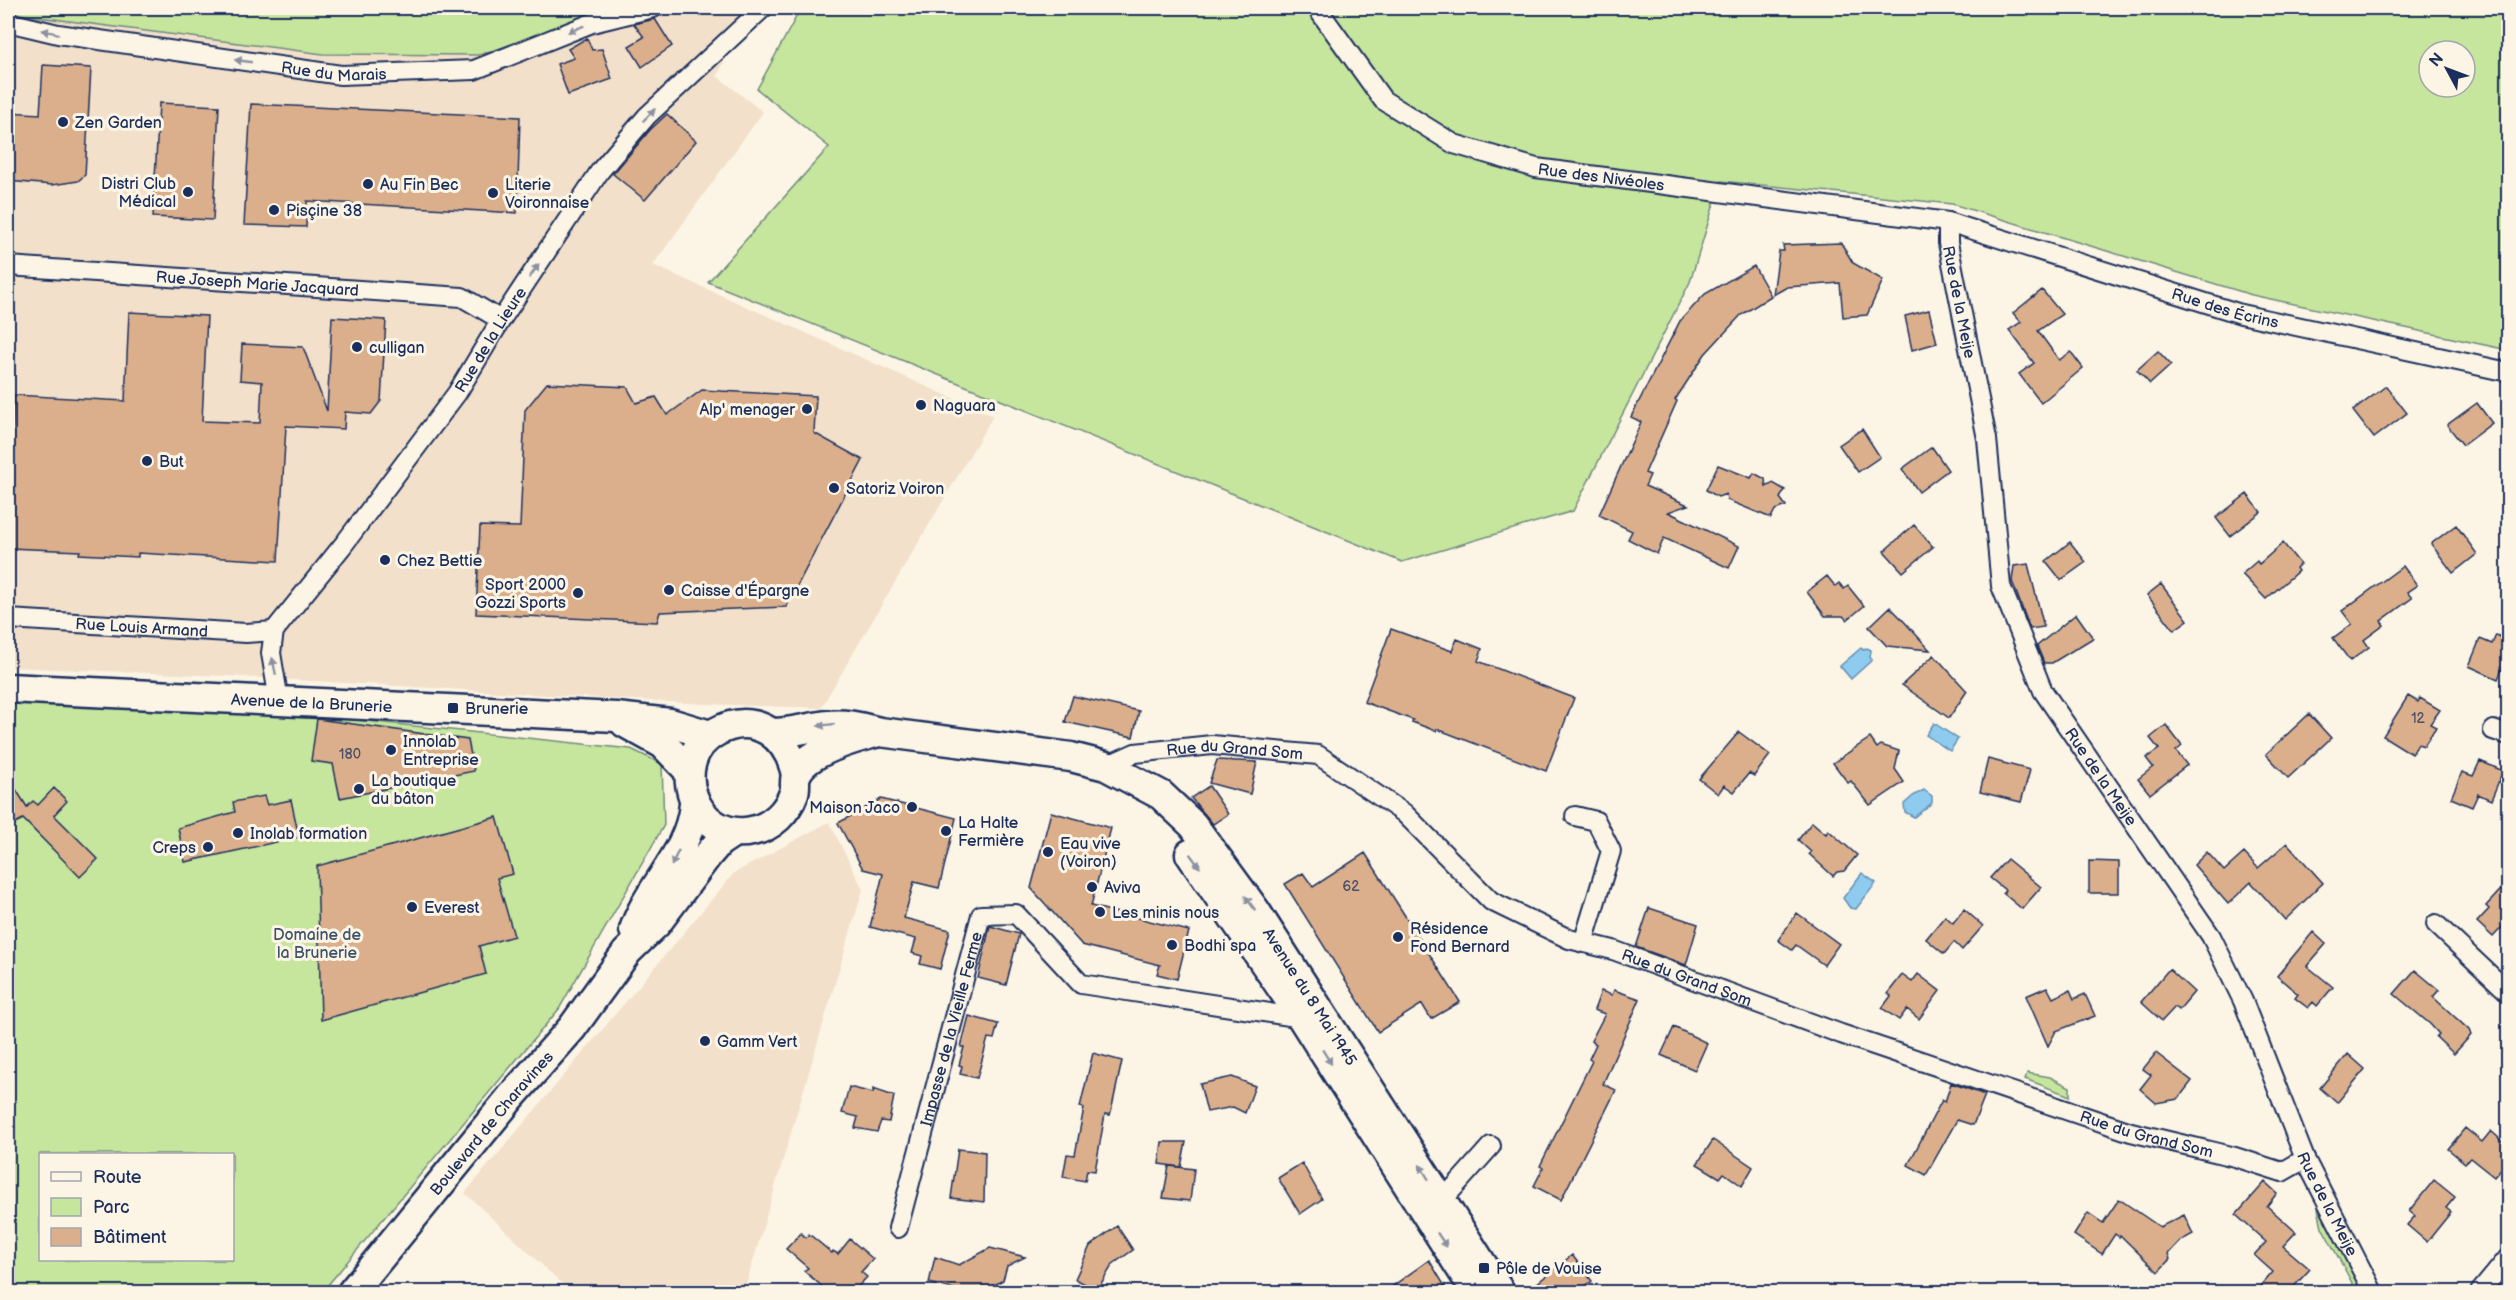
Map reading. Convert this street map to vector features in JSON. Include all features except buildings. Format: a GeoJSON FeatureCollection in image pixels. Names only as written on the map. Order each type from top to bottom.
{"type":"FeatureCollection","features":[{"type":"Feature","properties":{"kind":"main road","name":"Avenue de la Brunerie"},"geometry":{"type":"LineString","coordinates":[[8,687],[616,717],[670,723],[710,735]]}},
{"type":"Feature","properties":{"kind":"main road","name":"Avenue de la Brunerie"},"geometry":{"type":"LineString","coordinates":[[616,717],[663,744],[689,771]]}},
{"type":"Feature","properties":{"kind":"main road"},"geometry":{"type":"LineString","coordinates":[[739,724],[751,725],[772,733],[785,744],[793,759],[796,775],[789,805],[779,818],[766,827],[751,832],[734,832],[711,822],[694,804],[689,788],[689,771],[696,751],[710,735],[724,727],[739,724]]}},
{"type":"Feature","properties":{"kind":"main road"},"geometry":{"type":"LineString","coordinates":[[772,733],[792,733],[831,724],[850,724],[880,732]]}},
{"type":"Feature","properties":{"kind":"main road"},"geometry":{"type":"LineString","coordinates":[[796,775],[822,752],[849,740],[880,732]]}},
{"type":"Feature","properties":{"kind":"main road","name":"Avenue du 8 Mai 1945"},"geometry":{"type":"LineString","coordinates":[[880,732],[1071,757],[1106,766],[1161,795],[1193,825],[1255,910],[1311,1013],[1433,1207],[1477,1293]]}},
{"type":"Feature","properties":{"kind":"main road","name":"Avenue du 8 Mai 1945"},"geometry":{"type":"LineString","coordinates":[[1071,757],[1147,803],[1177,836],[1238,922],[1311,1013]]}},
{"type":"Feature","properties":{"kind":"main road","name":"Boulevard de Charavines"},"geometry":{"type":"LineString","coordinates":[[627,952],[639,916],[672,866],[693,820],[694,804]]}},
{"type":"Feature","properties":{"kind":"main road","name":"Boulevard de Charavines"},"geometry":{"type":"LineString","coordinates":[[352,1293],[510,1097],[572,1028],[627,952],[656,924],[713,849],[734,832]]}},
{"type":"Feature","properties":{"kind":"main road","name":"Avenue du 8 Mai 1945"},"geometry":{"type":"LineString","coordinates":[[1433,1207],[1500,1293]]}},
{"type":"Feature","properties":{"kind":"street","name":"Rue du Marais"},"geometry":{"type":"LineString","coordinates":[[8,22],[58,34],[341,75],[474,70],[592,23],[653,8]]}},
{"type":"Feature","properties":{"kind":"street","name":"Rue de la Lieure"},"geometry":{"type":"LineString","coordinates":[[274,631],[383,494],[458,393],[501,320],[600,171],[647,116],[763,8]]}},
{"type":"Feature","properties":{"kind":"street","name":"Rue des Nivéoles"},"geometry":{"type":"LineString","coordinates":[[1317,8],[1383,99],[1454,144],[1536,168],[1948,222]]}},
{"type":"Feature","properties":{"kind":"street","name":"Rue des Écrins"},"geometry":{"type":"LineString","coordinates":[[1948,222],[2241,314],[2508,372]]}},
{"type":"Feature","properties":{"kind":"street","name":"Rue de la Meije"},"geometry":{"type":"LineString","coordinates":[[1948,222],[1948,243],[1987,439],[2001,586],[2043,691],[2211,936],[2243,1001],[2305,1159],[2373,1293]]}},
{"type":"Feature","properties":{"kind":"street","name":"Rue Joseph Marie Jacquard"},"geometry":{"type":"LineString","coordinates":[[8,266],[462,297],[501,320]]}},
{"type":"Feature","properties":{"kind":"street","name":"Rue Louis Armand"},"geometry":{"type":"LineString","coordinates":[[8,619],[246,633],[274,631]]}},
{"type":"Feature","properties":{"kind":"street"},"geometry":{"type":"LineString","coordinates":[[274,631],[271,653],[279,701]]}},
{"type":"Feature","properties":{"kind":"street","name":"Rue du Grand Som"},"geometry":{"type":"LineString","coordinates":[[1106,766],[1135,753],[1212,745],[1318,755],[1404,813],[1491,901],[1559,934],[1583,943],[1613,950],[1841,1034],[2131,1132],[2235,1156],[2282,1172],[2305,1159]]}},
{"type":"Feature","properties":{"kind":"street"},"geometry":{"type":"LineString","coordinates":[[1575,816],[1596,821],[1611,850],[1583,943]]}},
{"type":"Feature","properties":{"kind":"street","name":"Impasse de la Vieille Ferme"},"geometry":{"type":"LineString","coordinates":[[898,1228],[981,915],[1016,914],[1081,984],[1311,1013]]}},
{"type":"Feature","properties":{"kind":"street"},"geometry":{"type":"LineString","coordinates":[[2436,924],[2508,993]]}},
{"type":"Feature","properties":{"kind":"street"},"geometry":{"type":"LineString","coordinates":[[1433,1207],[1491,1146]]}},
{"type":"Feature","properties":{"kind":"street"},"geometry":{"type":"LineString","coordinates":[[2480,1293],[2508,1258]]}},
{"type":"Feature","properties":{"kind":"shaded area"},"geometry":{"type":"Polygon","coordinates":[[[677,8],[752,8],[717,76],[763,112],[653,265],[993,416],[821,708],[704,704],[224,676],[8,667],[8,13],[323,54],[479,55],[677,8]]]}},
{"type":"Feature","properties":{"kind":"shaded area","name":"Gamm Vert"},"geometry":{"type":"Polygon","coordinates":[[[829,822],[863,889],[744,1292],[571,1292],[465,1193],[734,873],[829,822]]]}},
{"type":"Feature","properties":{"kind":"green space"},"geometry":{"type":"Polygon","coordinates":[[[8,8],[625,8],[479,55],[323,54],[8,13],[8,8]]]}},
{"type":"Feature","properties":{"kind":"green space"},"geometry":{"type":"Polygon","coordinates":[[[801,8],[2508,8],[2508,350],[2252,295],[1952,204],[1721,181],[1690,282],[1573,511],[1402,562],[708,282],[829,147],[757,89],[801,8]]]}},
{"type":"Feature","properties":{"kind":"green space","name":"Domaine de la Brunerie"},"geometry":{"type":"Polygon","coordinates":[[[8,701],[339,718],[631,749],[662,764],[664,825],[559,1009],[322,1292],[8,1292],[8,701]]]}},
{"type":"Feature","properties":{"kind":"green space"},"geometry":{"type":"Polygon","coordinates":[[[2027,1073],[2050,1077],[2070,1087],[2070,1096],[2025,1079],[2027,1073]]]}},
{"type":"Feature","properties":{"kind":"green space"},"geometry":{"type":"Polygon","coordinates":[[[2326,1206],[2365,1292],[2357,1292],[2322,1227],[2318,1209],[2326,1206]]]}},
{"type":"Feature","properties":{"kind":"water"},"geometry":{"type":"Polygon","coordinates":[[[1861,648],[1871,650],[1872,660],[1851,679],[1840,666],[1861,648]]]}},
{"type":"Feature","properties":{"kind":"water"},"geometry":{"type":"Polygon","coordinates":[[[1934,723],[1958,739],[1950,751],[1926,735],[1934,723]]]}},
{"type":"Feature","properties":{"kind":"water"},"geometry":{"type":"Polygon","coordinates":[[[1924,790],[1932,796],[1932,803],[1914,817],[1905,812],[1904,804],[1924,790]]]}},
{"type":"Feature","properties":{"kind":"water"},"geometry":{"type":"Polygon","coordinates":[[[1862,873],[1876,883],[1856,909],[1850,908],[1843,898],[1862,873]]]}},
{"type":"Feature","properties":{"kind":"place","name":"Zen Garden"},"geometry":{"type":"Point","coordinates":[63,122]}},
{"type":"Feature","properties":{"kind":"place","name":"Au Fin Bec"},"geometry":{"type":"Point","coordinates":[368,184]}},
{"type":"Feature","properties":{"kind":"place","name":"Distri Club Médical"},"geometry":{"type":"Point","coordinates":[188,192]}},
{"type":"Feature","properties":{"kind":"place","name":"Literie Voironnaise"},"geometry":{"type":"Point","coordinates":[493,193]}},
{"type":"Feature","properties":{"kind":"place","name":"Pisçine 38"},"geometry":{"type":"Point","coordinates":[274,210]}},
{"type":"Feature","properties":{"kind":"place","name":"culligan"},"geometry":{"type":"Point","coordinates":[357,347]}},
{"type":"Feature","properties":{"kind":"place","name":"Naguara"},"geometry":{"type":"Point","coordinates":[921,405]}},
{"type":"Feature","properties":{"kind":"place","name":"Alp' menager"},"geometry":{"type":"Point","coordinates":[807,409]}},
{"type":"Feature","properties":{"kind":"place","name":"But"},"geometry":{"type":"Point","coordinates":[147,461]}},
{"type":"Feature","properties":{"kind":"place","name":"Satoriz Voiron"},"geometry":{"type":"Point","coordinates":[834,488]}},
{"type":"Feature","properties":{"kind":"place","name":"Chez Bettie"},"geometry":{"type":"Point","coordinates":[385,560]}},
{"type":"Feature","properties":{"kind":"place","name":"Caisse d'Épargne"},"geometry":{"type":"Point","coordinates":[669,590]}},
{"type":"Feature","properties":{"kind":"place","name":"Sport 2000 Gozzi Sports"},"geometry":{"type":"Point","coordinates":[578,593]}},
{"type":"Feature","properties":{"kind":"place","name":"Brunerie"},"geometry":{"type":"Point","coordinates":[453,708]}},
{"type":"Feature","properties":{"kind":"place","name":"Innolab Entreprise"},"geometry":{"type":"Point","coordinates":[391,750]}},
{"type":"Feature","properties":{"kind":"place","name":"La boutique du bâton"},"geometry":{"type":"Point","coordinates":[359,789]}},
{"type":"Feature","properties":{"kind":"place","name":"Maison Jaco"},"geometry":{"type":"Point","coordinates":[912,807]}},
{"type":"Feature","properties":{"kind":"place","name":"La Halte Fermière"},"geometry":{"type":"Point","coordinates":[946,831]}},
{"type":"Feature","properties":{"kind":"place","name":"Inolab formation"},"geometry":{"type":"Point","coordinates":[238,833]}},
{"type":"Feature","properties":{"kind":"place","name":"Creps"},"geometry":{"type":"Point","coordinates":[208,847]}},
{"type":"Feature","properties":{"kind":"place","name":"Eau vive (Voiron)"},"geometry":{"type":"Point","coordinates":[1048,852]}},
{"type":"Feature","properties":{"kind":"place","name":"Aviva"},"geometry":{"type":"Point","coordinates":[1092,887]}},
{"type":"Feature","properties":{"kind":"place","name":"Everest"},"geometry":{"type":"Point","coordinates":[412,907]}},
{"type":"Feature","properties":{"kind":"place","name":"Les minis nous"},"geometry":{"type":"Point","coordinates":[1100,912]}},
{"type":"Feature","properties":{"kind":"place","name":"Résidence Fond Bernard"},"geometry":{"type":"Point","coordinates":[1398,937]}},
{"type":"Feature","properties":{"kind":"place","name":"Bodhi spa"},"geometry":{"type":"Point","coordinates":[1172,945]}},
{"type":"Feature","properties":{"kind":"place","name":"Gamm Vert"},"geometry":{"type":"Point","coordinates":[705,1041]}},
{"type":"Feature","properties":{"kind":"place","name":"Pôle de Vouise"},"geometry":{"type":"Point","coordinates":[1484,1268]}}]}
